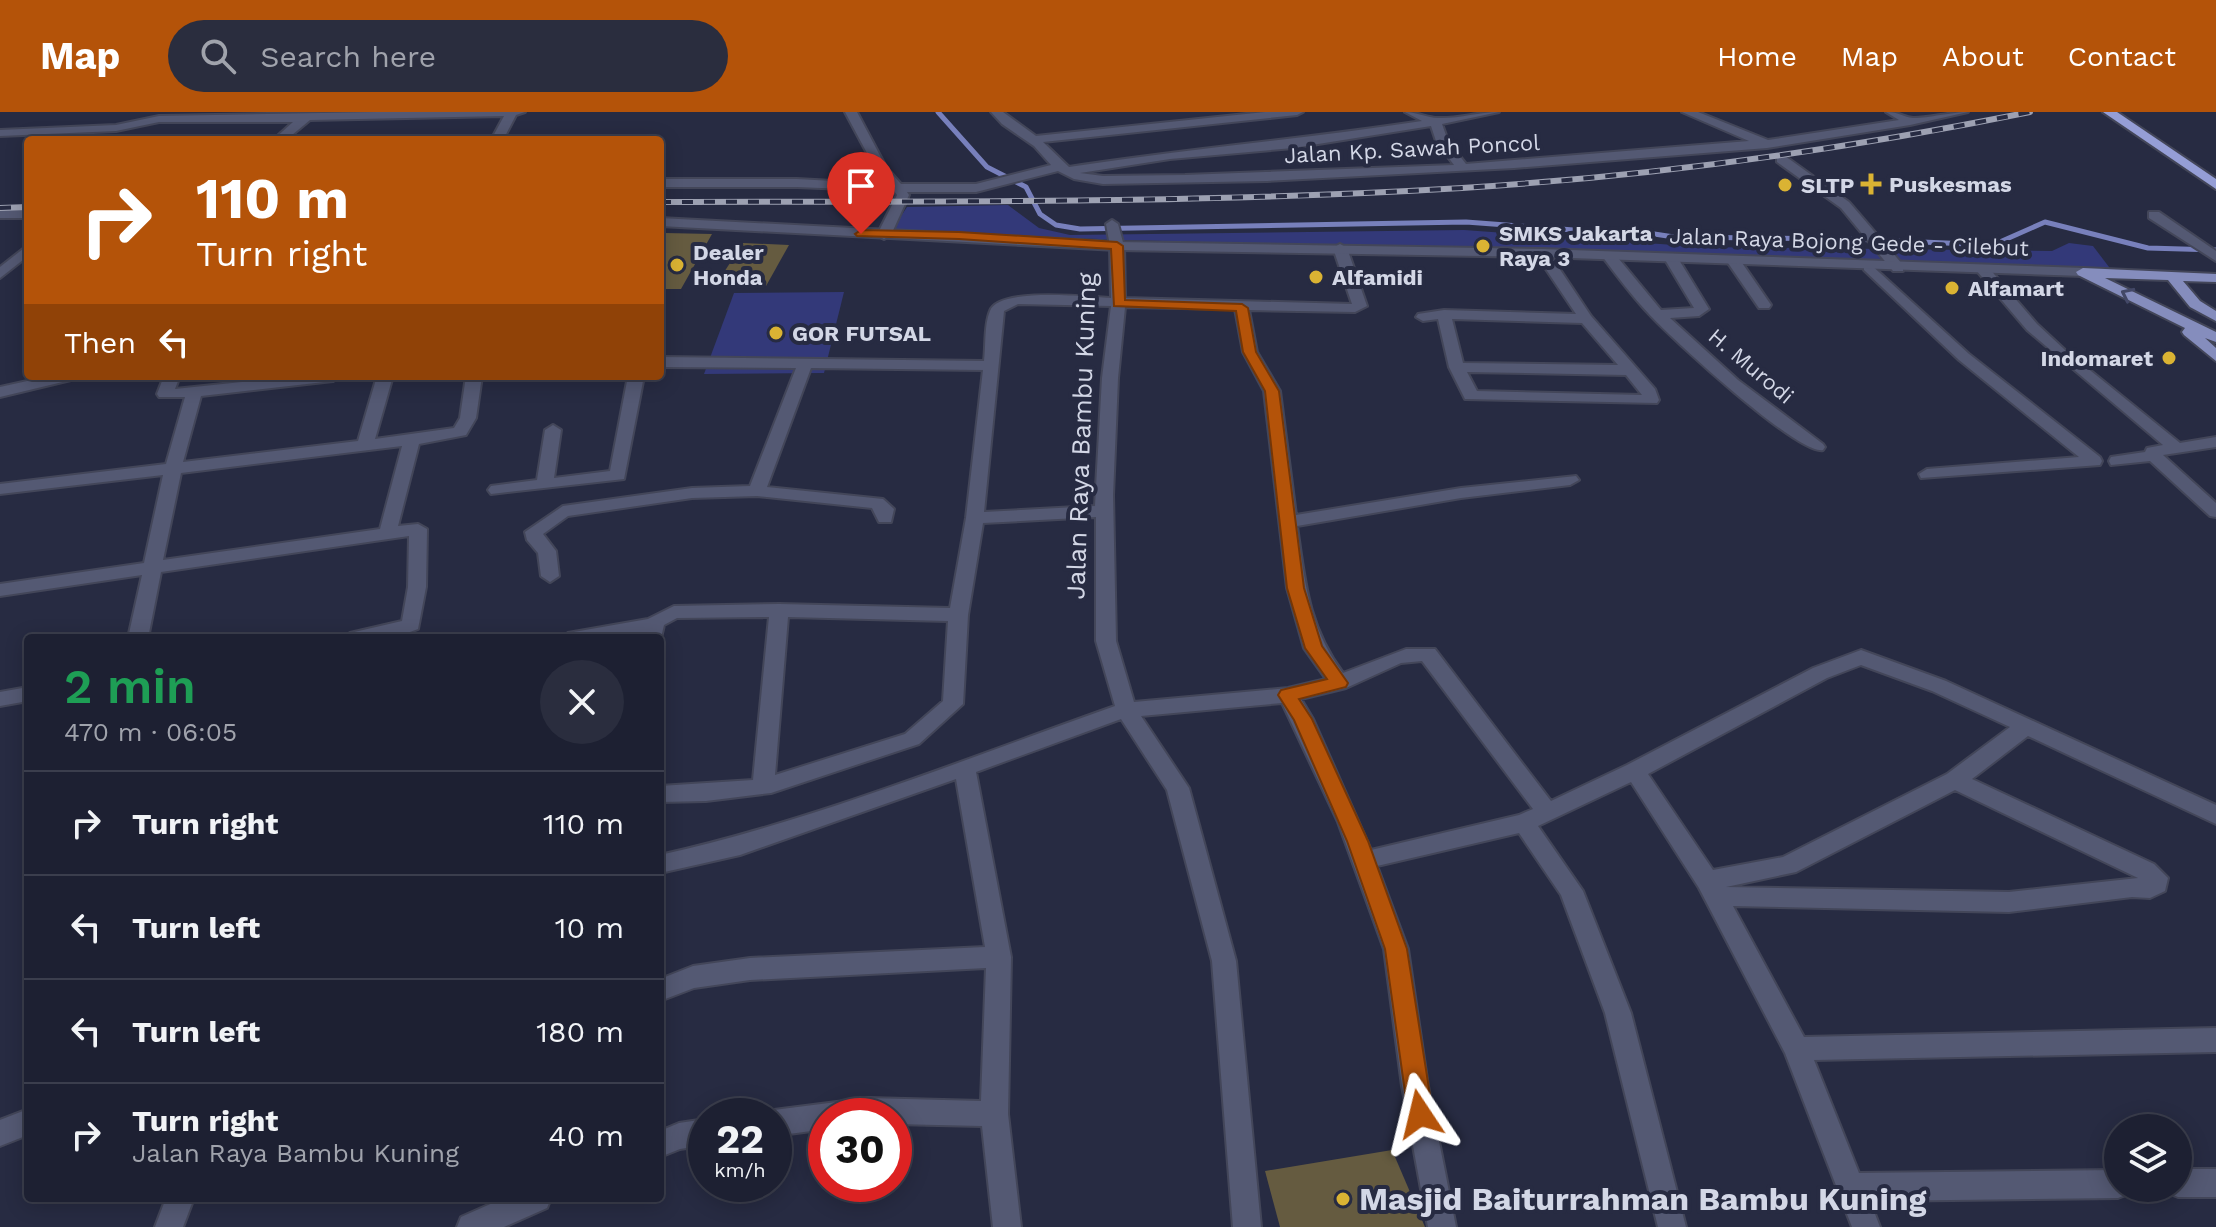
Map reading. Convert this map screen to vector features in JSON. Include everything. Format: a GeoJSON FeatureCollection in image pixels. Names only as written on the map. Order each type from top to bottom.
{"type":"FeatureCollection","features":[{"type":"Feature","properties":{"kind":"highway"},"geometry":{"type":"LineString","coordinates":[[2109,112],[2216,185]]}},
{"type":"Feature","properties":{"kind":"main road","name":"Jalan Raya Bojong Gede - Cilebut"},"geometry":{"type":"LineString","coordinates":[[2083,272],[2216,278]]}},
{"type":"Feature","properties":{"kind":"main road"},"geometry":{"type":"LineString","coordinates":[[2083,272],[2216,338]]}},
{"type":"Feature","properties":{"kind":"main road"},"geometry":{"type":"LineString","coordinates":[[2173,277],[2195,304],[2216,317]]}},
{"type":"Feature","properties":{"kind":"main road"},"geometry":{"type":"LineString","coordinates":[[2171,315],[2216,356]]}},
{"type":"Feature","properties":{"kind":"street"},"geometry":{"type":"LineString","coordinates":[[137,122],[148,112]]}},
{"type":"Feature","properties":{"kind":"street"},"geometry":{"type":"LineString","coordinates":[[851,112],[902,200],[884,235]]}},
{"type":"Feature","properties":{"kind":"street"},"geometry":{"type":"LineString","coordinates":[[997,112],[1006,125],[1032,140],[1063,169]]}},
{"type":"Feature","properties":{"kind":"street"},"geometry":{"type":"LineString","coordinates":[[664,183],[976,188],[1063,169],[1170,155],[1285,160],[1283,129],[1297,112]]}},
{"type":"Feature","properties":{"kind":"street"},"geometry":{"type":"LineString","coordinates":[[1411,112],[1435,122],[1442,141],[1461,166]]}},
{"type":"Feature","properties":{"kind":"street"},"geometry":{"type":"LineString","coordinates":[[1032,140],[1242,115],[1283,129],[1435,122],[1493,112]]}},
{"type":"Feature","properties":{"kind":"street"},"geometry":{"type":"LineString","coordinates":[[1688,112],[1760,143]]}},
{"type":"Feature","properties":{"kind":"street"},"geometry":{"type":"LineString","coordinates":[[1892,112],[1910,122]]}},
{"type":"Feature","properties":{"kind":"street","name":"Jalan Kp. Sawah Poncol"},"geometry":{"type":"LineString","coordinates":[[1063,169],[1078,176],[1103,180],[1285,160],[1461,166],[1601,159],[1820,137],[1962,112]]}},
{"type":"Feature","properties":{"kind":"street"},"geometry":{"type":"LineString","coordinates":[[0,133],[116,128],[137,122],[258,116],[514,113]]}},
{"type":"Feature","properties":{"kind":"street"},"geometry":{"type":"LineString","coordinates":[[500,136],[514,113]]}},
{"type":"Feature","properties":{"kind":"street"},"geometry":{"type":"LineString","coordinates":[[284,136],[308,116]]}},
{"type":"Feature","properties":{"kind":"street"},"geometry":{"type":"LineString","coordinates":[[103,136],[116,128]]}},
{"type":"Feature","properties":{"kind":"street"},"geometry":{"type":"LineString","coordinates":[[1781,159],[1845,205],[1898,268]]}},
{"type":"Feature","properties":{"kind":"street"},"geometry":{"type":"LineString","coordinates":[[0,214],[24,214]]}},
{"type":"Feature","properties":{"kind":"street"},"geometry":{"type":"LineString","coordinates":[[2154,215],[2213,255]]}},
{"type":"Feature","properties":{"kind":"street","name":"Jalan Raya Bojong Gede - Cilebut"},"geometry":{"type":"LineString","coordinates":[[664,222],[884,235],[1115,234],[1340,248],[2083,272]]}},
{"type":"Feature","properties":{"kind":"street","name":"Jalan Raya Bambu Kuning"},"geometry":{"type":"LineString","coordinates":[[1115,234],[1118,304],[1110,378],[1104,511],[1106,641],[1126,710],[1178,788],[1224,961],[1247,1227]]}},
{"type":"Feature","properties":{"kind":"street"},"geometry":{"type":"LineString","coordinates":[[664,794],[763,787],[912,739],[953,704],[958,615],[975,518],[997,310],[1005,303],[1018,300],[1242,308],[1360,306],[1340,248]]}},
{"type":"Feature","properties":{"kind":"street"},"geometry":{"type":"LineString","coordinates":[[0,274],[24,253]]}},
{"type":"Feature","properties":{"kind":"street"},"geometry":{"type":"LineString","coordinates":[[1444,314],[1457,367],[1468,393],[1480,398],[1651,400],[1653,397],[1649,392],[1586,319],[1542,253]]}},
{"type":"Feature","properties":{"kind":"street","name":"H. Murodi"},"geometry":{"type":"LineString","coordinates":[[1609,256],[1631,288],[1658,315],[1771,413],[1817,447]]}},
{"type":"Feature","properties":{"kind":"street","name":"H. Murodi"},"geometry":{"type":"LineString","coordinates":[[1658,315],[1699,312],[1702,309],[1671,258]]}},
{"type":"Feature","properties":{"kind":"street"},"geometry":{"type":"LineString","coordinates":[[1733,260],[1764,305]]}},
{"type":"Feature","properties":{"kind":"street"},"geometry":{"type":"LineString","coordinates":[[1869,267],[1964,357],[2094,461],[1927,474]]}},
{"type":"Feature","properties":{"kind":"street"},"geometry":{"type":"LineString","coordinates":[[1983,270],[2050,344],[2176,448]]}},
{"type":"Feature","properties":{"kind":"street"},"geometry":{"type":"LineString","coordinates":[[1242,308],[1250,352],[1272,391],[1296,588],[1314,648],[1334,676]]}},
{"type":"Feature","properties":{"kind":"street"},"geometry":{"type":"LineString","coordinates":[[1423,317],[1444,314],[1586,319]]}},
{"type":"Feature","properties":{"kind":"street"},"geometry":{"type":"LineString","coordinates":[[664,362],[990,366]]}},
{"type":"Feature","properties":{"kind":"street"},"geometry":{"type":"LineString","coordinates":[[757,491],[805,364]]}},
{"type":"Feature","properties":{"kind":"street"},"geometry":{"type":"LineString","coordinates":[[1457,367],[1630,370]]}},
{"type":"Feature","properties":{"kind":"street"},"geometry":{"type":"LineString","coordinates":[[0,392],[52,380]]}},
{"type":"Feature","properties":{"kind":"street"},"geometry":{"type":"LineString","coordinates":[[170,380],[165,394],[300,380]]}},
{"type":"Feature","properties":{"kind":"street"},"geometry":{"type":"LineString","coordinates":[[366,443],[384,380]]}},
{"type":"Feature","properties":{"kind":"street"},"geometry":{"type":"LineString","coordinates":[[0,504],[5,488],[460,432],[468,418],[473,380]]}},
{"type":"Feature","properties":{"kind":"street"},"geometry":{"type":"LineString","coordinates":[[497,490],[618,475],[635,380]]}},
{"type":"Feature","properties":{"kind":"street"},"geometry":{"type":"LineString","coordinates":[[139,634],[173,468],[194,393]]}},
{"type":"Feature","properties":{"kind":"street"},"geometry":{"type":"LineString","coordinates":[[545,483],[553,430]]}},
{"type":"Feature","properties":{"kind":"street"},"geometry":{"type":"LineString","coordinates":[[388,532],[412,440]]}},
{"type":"Feature","properties":{"kind":"street"},"geometry":{"type":"LineString","coordinates":[[2153,456],[2153,452],[2216,442]]}},
{"type":"Feature","properties":{"kind":"street"},"geometry":{"type":"LineString","coordinates":[[2117,461],[2153,456],[2208,498],[2216,512]]}},
{"type":"Feature","properties":{"kind":"street"},"geometry":{"type":"LineString","coordinates":[[1286,522],[1461,493],[1570,480]]}},
{"type":"Feature","properties":{"kind":"street"},"geometry":{"type":"LineString","coordinates":[[550,576],[547,551],[536,540],[534,532],[563,511],[692,493],[757,491],[877,503],[885,509],[885,518]]}},
{"type":"Feature","properties":{"kind":"street"},"geometry":{"type":"LineString","coordinates":[[975,518],[1104,511]]}},
{"type":"Feature","properties":{"kind":"street"},"geometry":{"type":"LineString","coordinates":[[0,590],[418,529],[411,624],[402,630],[380,634]]}},
{"type":"Feature","properties":{"kind":"street"},"geometry":{"type":"LineString","coordinates":[[620,634],[653,631],[665,615],[674,612],[779,610],[958,615]]}},
{"type":"Feature","properties":{"kind":"street"},"geometry":{"type":"LineString","coordinates":[[763,787],[779,610]]}},
{"type":"Feature","properties":{"kind":"street"},"geometry":{"type":"LineString","coordinates":[[664,863],[740,846],[965,770],[1126,710],[1288,695],[1334,676],[1403,656],[1428,654],[1536,818],[1571,891],[1618,1013],[1672,1227]]}},
{"type":"Feature","properties":{"kind":"street"},"geometry":{"type":"LineString","coordinates":[[1365,860],[1536,818],[1635,771],[1820,673],[1861,657],[1939,686],[2216,815]]}},
{"type":"Feature","properties":{"kind":"street"},"geometry":{"type":"LineString","coordinates":[[0,699],[24,695]]}},
{"type":"Feature","properties":{"kind":"street"},"geometry":{"type":"LineString","coordinates":[[1288,695],[1303,719],[1365,860],[1396,949],[1415,1086],[1442,1227]]}},
{"type":"Feature","properties":{"kind":"street"},"geometry":{"type":"LineString","coordinates":[[1711,888],[1788,865],[1955,780],[2026,726]]}},
{"type":"Feature","properties":{"kind":"street"},"geometry":{"type":"LineString","coordinates":[[965,770],[999,957],[994,1114],[1007,1227]]}},
{"type":"Feature","properties":{"kind":"street"},"geometry":{"type":"LineString","coordinates":[[1635,771],[1711,888],[1797,1049],[1866,1227]]}},
{"type":"Feature","properties":{"kind":"street"},"geometry":{"type":"LineString","coordinates":[[1711,888],[2009,902],[2132,887],[2150,888],[2157,884],[2156,878],[2146,871],[1955,780]]}},
{"type":"Feature","properties":{"kind":"street"},"geometry":{"type":"LineString","coordinates":[[664,988],[693,977],[750,969],[999,957]]}},
{"type":"Feature","properties":{"kind":"street"},"geometry":{"type":"LineString","coordinates":[[1797,1049],[2216,1040]]}},
{"type":"Feature","properties":{"kind":"street"},"geometry":{"type":"LineString","coordinates":[[912,1112],[994,1114]]}},
{"type":"Feature","properties":{"kind":"street"},"geometry":{"type":"LineString","coordinates":[[0,1133],[24,1124]]}},
{"type":"Feature","properties":{"kind":"street"},"geometry":{"type":"LineString","coordinates":[[664,1142],[688,1135]]}},
{"type":"Feature","properties":{"kind":"street"},"geometry":{"type":"LineString","coordinates":[[2192,1183],[2216,1183]]}},
{"type":"Feature","properties":{"kind":"street"},"geometry":{"type":"LineString","coordinates":[[1851,1187],[2104,1184]]}},
{"type":"Feature","properties":{"kind":"street"},"geometry":{"type":"LineString","coordinates":[[169,1227],[178,1202]]}},
{"type":"Feature","properties":{"kind":"street"},"geometry":{"type":"LineString","coordinates":[[471,1227],[528,1202]]}},
{"type":"Feature","properties":{"kind":"shaded area"},"geometry":{"type":"Polygon","coordinates":[[[1008,205],[1039,228],[1070,235],[1464,230],[1702,247],[2052,251],[2069,243],[2093,246],[2109,270],[1697,254],[1122,240],[892,230],[907,207],[1008,205]]]}},
{"type":"Feature","properties":{"kind":"shaded area","name":"GOR FUTSAL"},"geometry":{"type":"Polygon","coordinates":[[[844,292],[824,373],[704,374],[734,293],[844,292]]]}},
{"type":"Feature","properties":{"kind":"building","name":"Dealer Honda"},"geometry":{"type":"Polygon","coordinates":[[[664,234],[712,234],[681,289],[664,289],[664,234]]]}},
{"type":"Feature","properties":{"kind":"building"},"geometry":{"type":"Polygon","coordinates":[[[743,243],[789,245],[766,286],[717,283],[743,243]]]}},
{"type":"Feature","properties":{"kind":"building","name":"Masjid Baiturrahman Bambu Kuning"},"geometry":{"type":"Polygon","coordinates":[[[1392,1150],[1425,1227],[1280,1227],[1265,1171],[1392,1150]]]}},
{"type":"Feature","properties":{"kind":"waterway"},"geometry":{"type":"LineString","coordinates":[[938,112],[987,167],[1026,187],[1040,214],[1056,225],[1080,229],[1466,222],[1587,231],[1628,230],[1674,237],[1851,239],[1993,245],[2045,222],[2148,248],[2216,250]]}},
{"type":"Feature","properties":{"kind":"railway"},"geometry":{"type":"LineString","coordinates":[[664,202],[1161,199],[1462,188],[1747,160],[2030,112]]}},
{"type":"Feature","properties":{"kind":"railway"},"geometry":{"type":"LineString","coordinates":[[0,208],[24,207]]}},
{"type":"Feature","properties":{"kind":"place","name":"Puskesmas"},"geometry":{"type":"Point","coordinates":[1871,184]}},
{"type":"Feature","properties":{"kind":"place","name":"SLTP"},"geometry":{"type":"Point","coordinates":[1785,185]}},
{"type":"Feature","properties":{"kind":"place","name":"SMKS Jakarta Raya 3"},"geometry":{"type":"Point","coordinates":[1483,246]}},
{"type":"Feature","properties":{"kind":"place","name":"Dealer Honda"},"geometry":{"type":"Point","coordinates":[677,265]}},
{"type":"Feature","properties":{"kind":"place","name":"Alfamidi"},"geometry":{"type":"Point","coordinates":[1316,277]}},
{"type":"Feature","properties":{"kind":"place","name":"Alfamart"},"geometry":{"type":"Point","coordinates":[1952,288]}},
{"type":"Feature","properties":{"kind":"place","name":"GOR FUTSAL"},"geometry":{"type":"Point","coordinates":[776,333]}},
{"type":"Feature","properties":{"kind":"place","name":"Indomaret"},"geometry":{"type":"Point","coordinates":[2169,358]}},
{"type":"Feature","properties":{"kind":"place","name":"Masjid Baiturrahman Bambu Kuning"},"geometry":{"type":"Point","coordinates":[1343,1199]}},
{"type":"Feature","properties":{"kind":"route"},"geometry":{"type":"LineString","coordinates":[[861,234],[959,235],[1117,246],[1118,304],[1242,308],[1250,352],[1272,391],[1296,588],[1314,648],[1339,683],[1288,695],[1303,719],[1357,841],[1396,949],[1420,1114]]}}]}
